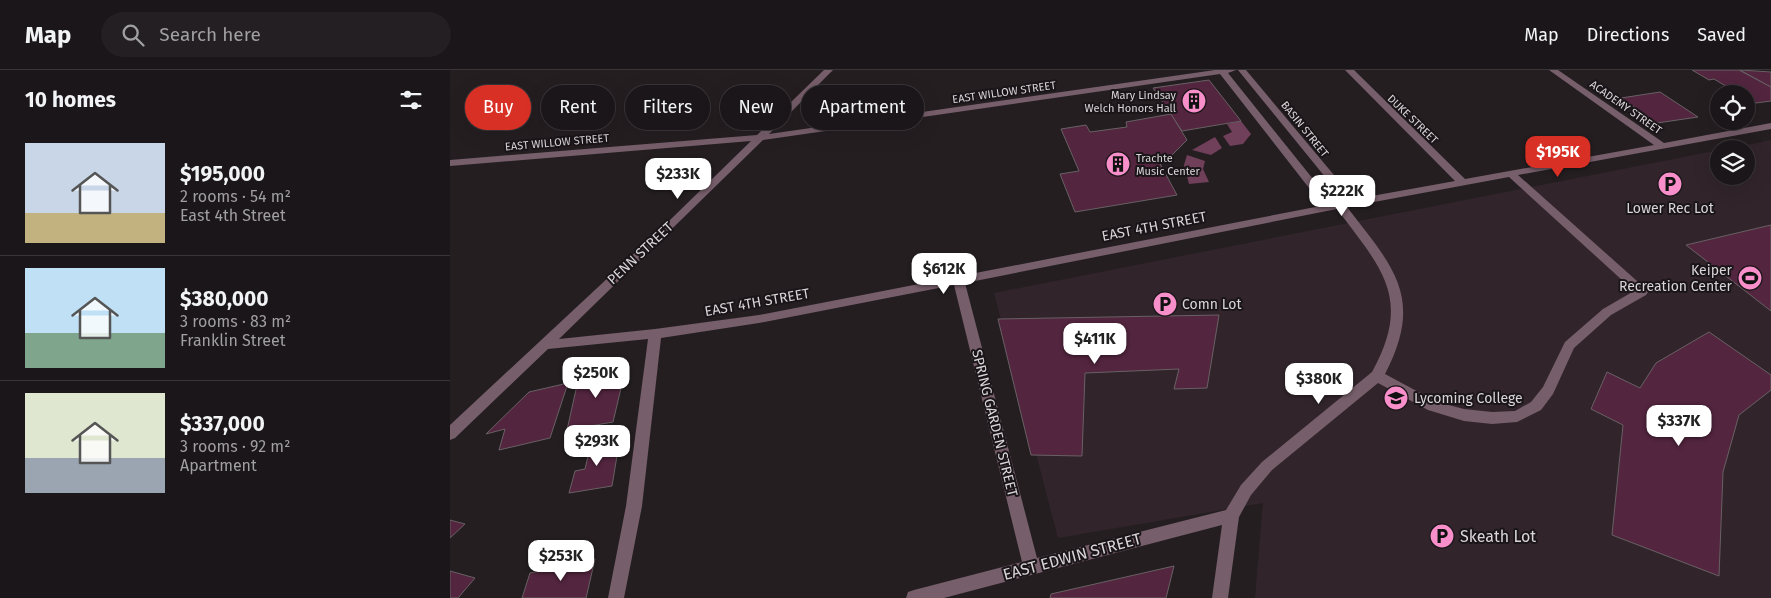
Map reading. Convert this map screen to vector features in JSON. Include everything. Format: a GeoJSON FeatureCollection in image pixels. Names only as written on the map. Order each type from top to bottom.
{"type":"FeatureCollection","features":[{"type":"Feature","properties":{"kind":"street","name":"PENN STREET"},"geometry":{"type":"LineString","coordinates":[[450,434],[673,222],[828,70]]}},
{"type":"Feature","properties":{"kind":"street","name":"EAST WILLOW STREET"},"geometry":{"type":"LineString","coordinates":[[450,163],[759,138],[1225,70]]}},
{"type":"Feature","properties":{"kind":"street"},"geometry":{"type":"LineString","coordinates":[[1220,598],[1231,516],[1246,490],[1267,466],[1377,376],[1390,352],[1397,320],[1396,291],[1384,263],[1340,205],[1313,186],[1225,70]]}},
{"type":"Feature","properties":{"kind":"street","name":"BASIN STREET"},"geometry":{"type":"LineString","coordinates":[[1242,70],[1335,184],[1340,205]]}},
{"type":"Feature","properties":{"kind":"street","name":"DUKE STREET"},"geometry":{"type":"LineString","coordinates":[[1349,70],[1463,182]]}},
{"type":"Feature","properties":{"kind":"street","name":"ACADEMY STREET"},"geometry":{"type":"LineString","coordinates":[[1553,70],[1662,146]]}},
{"type":"Feature","properties":{"kind":"street","name":"EAST 4TH STREET"},"geometry":{"type":"LineString","coordinates":[[542,345],[655,334],[759,319],[1340,205],[1771,126]]}},
{"type":"Feature","properties":{"kind":"street"},"geometry":{"type":"LineString","coordinates":[[1377,376],[1433,406],[1464,415],[1492,418],[1517,416],[1536,406],[1548,390],[1569,345],[1607,312],[1642,292],[1511,174]]}},
{"type":"Feature","properties":{"kind":"street","name":"SPRING GARDEN STREET"},"geometry":{"type":"LineString","coordinates":[[958,279],[1031,566]]}},
{"type":"Feature","properties":{"kind":"street"},"geometry":{"type":"LineString","coordinates":[[616,598],[634,506],[655,334]]}},
{"type":"Feature","properties":{"kind":"street","name":"EAST EDWIN STREET"},"geometry":{"type":"LineString","coordinates":[[914,598],[1031,566],[1231,516]]}},
{"type":"Feature","properties":{"kind":"shaded area"},"geometry":{"type":"Polygon","coordinates":[[[1241,121],[1251,134],[1243,144],[1230,146],[1223,136],[1232,132],[1227,124],[1241,121]]]}},
{"type":"Feature","properties":{"kind":"shaded area"},"geometry":{"type":"Polygon","coordinates":[[[1215,137],[1222,148],[1211,155],[1192,150],[1215,137]]]}},
{"type":"Feature","properties":{"kind":"shaded area","name":"Lycoming College"},"geometry":{"type":"Polygon","coordinates":[[[1771,140],[1771,598],[1255,598],[1263,503],[1058,538],[994,293],[1710,152],[1710,185],[1755,185],[1755,143],[1771,140]]]}},
{"type":"Feature","properties":{"kind":"shaded area"},"geometry":{"type":"Polygon","coordinates":[[[1187,155],[1205,161],[1203,169],[1209,182],[1189,184],[1184,165],[1187,155]]]}},
{"type":"Feature","properties":{"kind":"building"},"geometry":{"type":"Polygon","coordinates":[[[1692,70],[1739,70],[1771,87],[1771,101],[1755,102],[1755,85],[1724,85],[1714,79],[1709,80],[1692,70]]]}},
{"type":"Feature","properties":{"kind":"building"},"geometry":{"type":"Polygon","coordinates":[[[1740,70],[1771,72],[1771,87],[1740,70]]]}},
{"type":"Feature","properties":{"kind":"building","name":"Mary Lindsay Welch Honors Hall"},"geometry":{"type":"Polygon","coordinates":[[[1209,80],[1241,121],[1182,131],[1153,88],[1209,80]]]}},
{"type":"Feature","properties":{"kind":"building"},"geometry":{"type":"Polygon","coordinates":[[[1660,92],[1698,117],[1657,123],[1621,98],[1660,92]]]}},
{"type":"Feature","properties":{"kind":"building","name":"Trachte Music Center"},"geometry":{"type":"Polygon","coordinates":[[[1171,114],[1187,140],[1170,157],[1157,158],[1177,195],[1075,212],[1060,174],[1079,171],[1061,129],[1086,125],[1090,132],[1127,127],[1126,122],[1171,114]]]}},
{"type":"Feature","properties":{"kind":"building","name":"Keiper Recreation Center"},"geometry":{"type":"Polygon","coordinates":[[[1771,225],[1771,311],[1686,245],[1771,225]]]}},
{"type":"Feature","properties":{"kind":"building"},"geometry":{"type":"Polygon","coordinates":[[[1219,315],[1207,388],[1174,389],[1179,369],[1085,373],[1082,456],[1031,455],[998,319],[1219,315]]]}},
{"type":"Feature","properties":{"kind":"building"},"geometry":{"type":"Polygon","coordinates":[[[1709,332],[1771,375],[1771,390],[1739,415],[1723,472],[1719,576],[1612,535],[1623,425],[1591,409],[1607,372],[1640,388],[1656,363],[1709,332]]]}},
{"type":"Feature","properties":{"kind":"building"},"geometry":{"type":"Polygon","coordinates":[[[626,367],[613,422],[567,430],[579,376],[626,367]]]}},
{"type":"Feature","properties":{"kind":"building"},"geometry":{"type":"Polygon","coordinates":[[[568,383],[550,438],[499,450],[505,429],[486,434],[529,392],[568,383]]]}},
{"type":"Feature","properties":{"kind":"building"},"geometry":{"type":"Polygon","coordinates":[[[620,438],[612,486],[569,493],[575,471],[585,469],[591,444],[620,438]]]}},
{"type":"Feature","properties":{"kind":"building"},"geometry":{"type":"Polygon","coordinates":[[[450,520],[465,524],[450,538],[450,520]]]}},
{"type":"Feature","properties":{"kind":"building"},"geometry":{"type":"Polygon","coordinates":[[[595,559],[586,598],[522,598],[530,573],[595,559]]]}},
{"type":"Feature","properties":{"kind":"building"},"geometry":{"type":"Polygon","coordinates":[[[1174,566],[1166,598],[1050,598],[1051,594],[1174,566]]]}},
{"type":"Feature","properties":{"kind":"building"},"geometry":{"type":"Polygon","coordinates":[[[450,571],[475,578],[458,598],[450,598],[450,571]]]}},
{"type":"Feature","properties":{"kind":"place","name":"Mary Lindsay Welch Honors Hall"},"geometry":{"type":"Point","coordinates":[1194,101]}},
{"type":"Feature","properties":{"kind":"place","name":"Trachte Music Center"},"geometry":{"type":"Point","coordinates":[1118,164]}},
{"type":"Feature","properties":{"kind":"place","name":"Lower Rec Lot"},"geometry":{"type":"Point","coordinates":[1670,184]}},
{"type":"Feature","properties":{"kind":"place","name":"Keiper Recreation Center"},"geometry":{"type":"Point","coordinates":[1750,278]}},
{"type":"Feature","properties":{"kind":"place","name":"Comn Lot"},"geometry":{"type":"Point","coordinates":[1165,304]}},
{"type":"Feature","properties":{"kind":"place","name":"Lycoming College"},"geometry":{"type":"Point","coordinates":[1396,398]}},
{"type":"Feature","properties":{"kind":"place","name":"Skeath Lot"},"geometry":{"type":"Point","coordinates":[1442,536]}}]}
